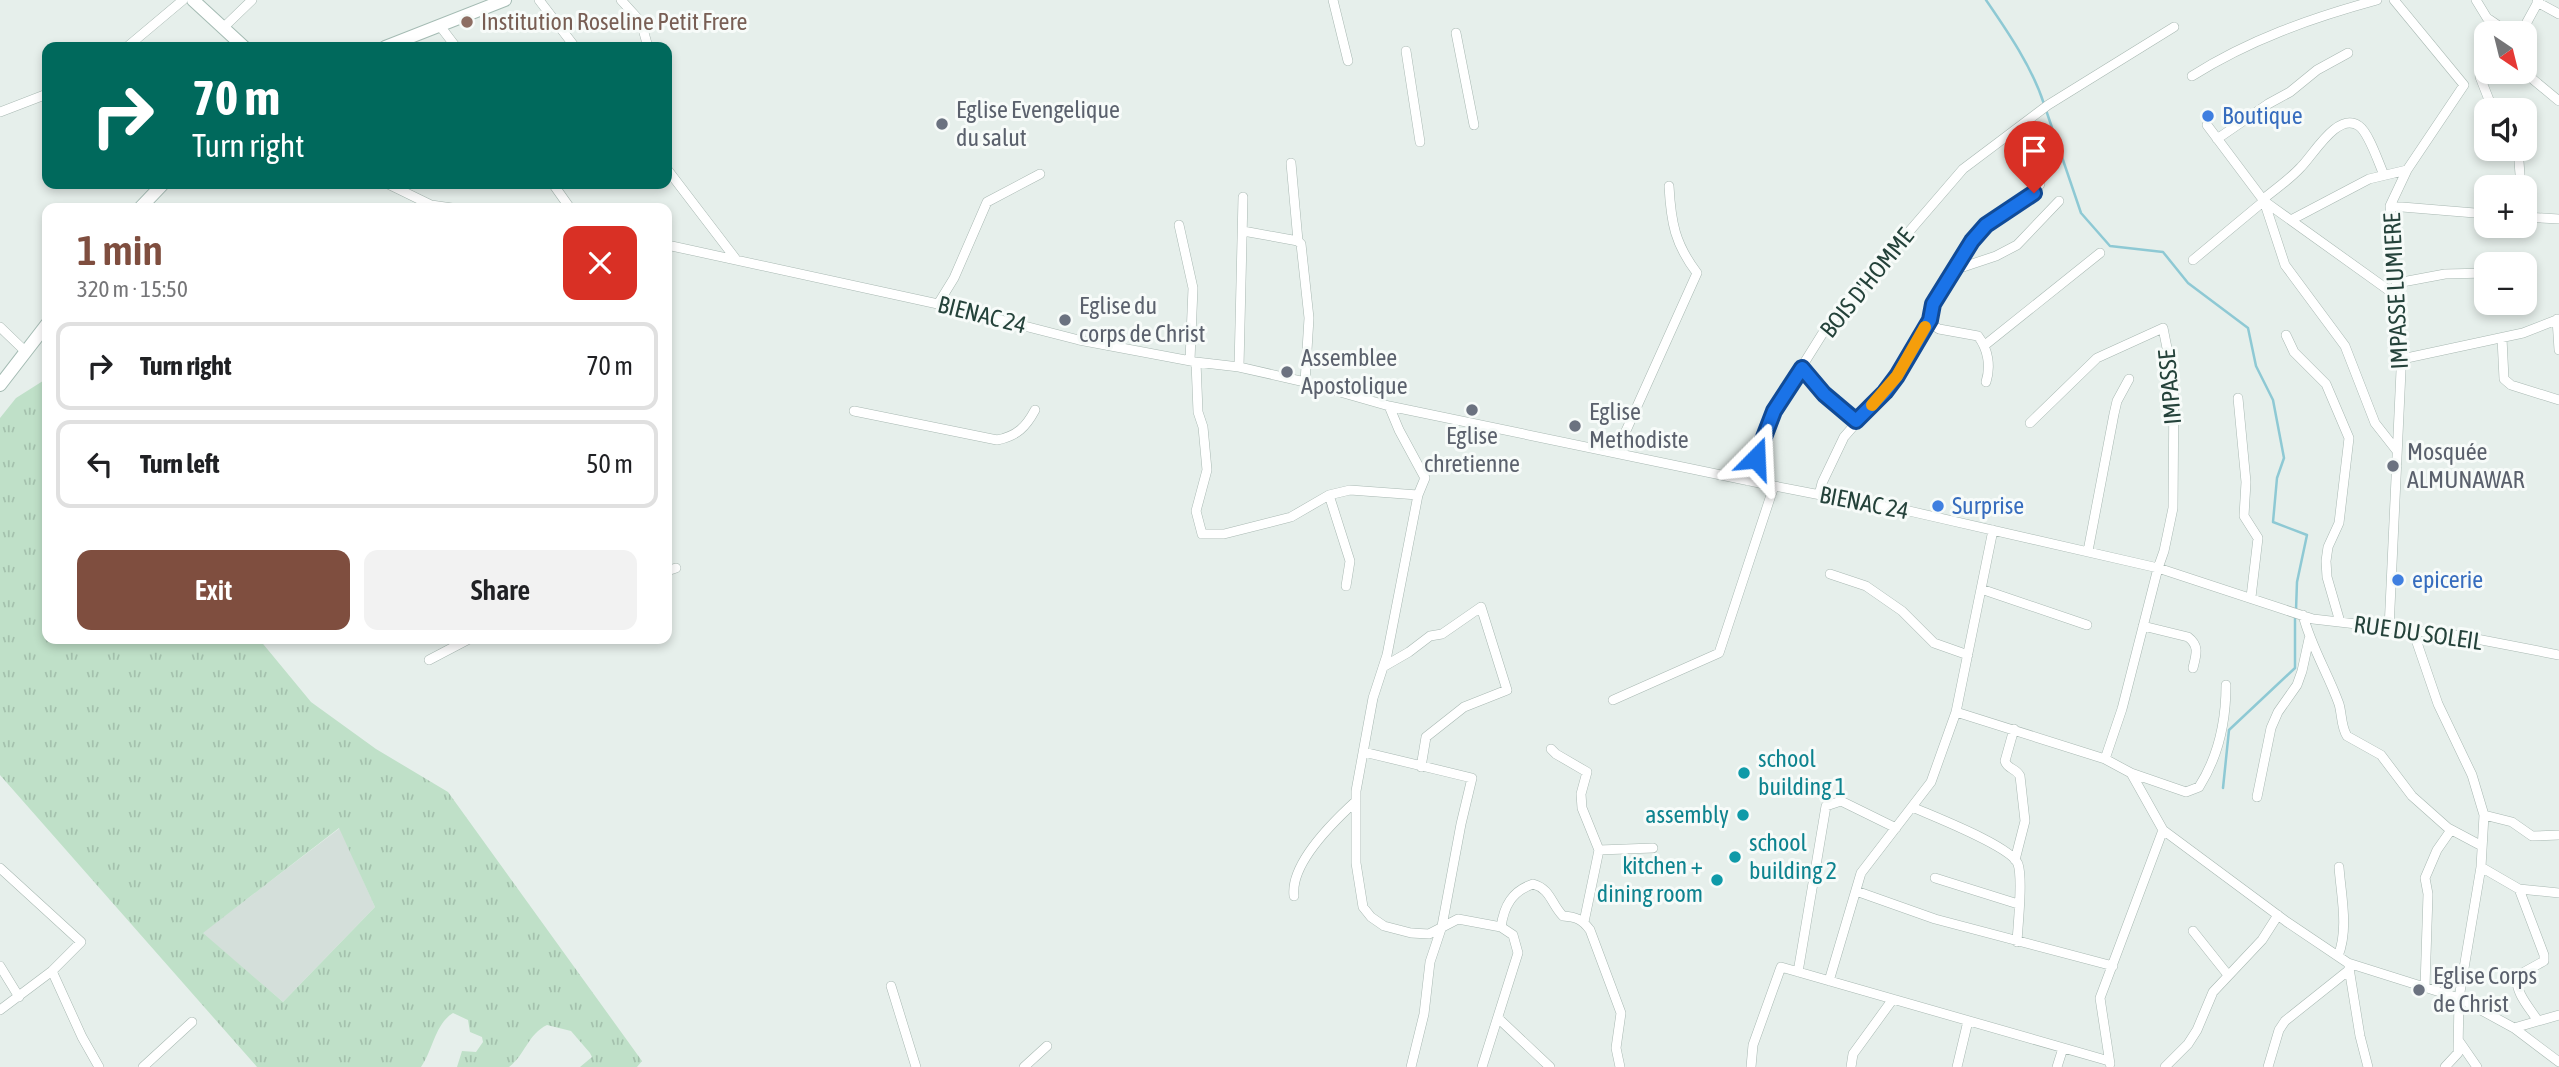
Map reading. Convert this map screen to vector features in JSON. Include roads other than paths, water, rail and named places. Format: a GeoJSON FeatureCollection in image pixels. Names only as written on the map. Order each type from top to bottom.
{"type":"FeatureCollection","features":[{"type":"Feature","properties":{"kind":"main road"},"geometry":{"type":"LineString","coordinates":[[193,0],[238,42]]}},
{"type":"Feature","properties":{"kind":"main road"},"geometry":{"type":"LineString","coordinates":[[399,42],[505,0]]}},
{"type":"Feature","properties":{"kind":"main road"},"geometry":{"type":"LineString","coordinates":[[145,203],[158,189]]}},
{"type":"Feature","properties":{"kind":"main road"},"geometry":{"type":"LineString","coordinates":[[0,385],[42,331]]}},
{"type":"Feature","properties":{"kind":"street"},"geometry":{"type":"LineString","coordinates":[[133,42],[183,0]]}},
{"type":"Feature","properties":{"kind":"street"},"geometry":{"type":"LineString","coordinates":[[223,28],[252,0]]}},
{"type":"Feature","properties":{"kind":"street"},"geometry":{"type":"LineString","coordinates":[[539,0],[571,42]]}},
{"type":"Feature","properties":{"kind":"street"},"geometry":{"type":"LineString","coordinates":[[621,0],[641,22],[647,42]]}},
{"type":"Feature","properties":{"kind":"street"},"geometry":{"type":"LineString","coordinates":[[1333,0],[1348,61]]}},
{"type":"Feature","properties":{"kind":"street"},"geometry":{"type":"LineString","coordinates":[[2192,76],[2276,31],[2345,4],[2376,0]]}},
{"type":"Feature","properties":{"kind":"street"},"geometry":{"type":"LineString","coordinates":[[2394,0],[2464,85],[2474,80]]}},
{"type":"Feature","properties":{"kind":"street"},"geometry":{"type":"LineString","coordinates":[[2476,0],[2491,21]]}},
{"type":"Feature","properties":{"kind":"street"},"geometry":{"type":"LineString","coordinates":[[2527,21],[2538,1],[2559,14]]}},
{"type":"Feature","properties":{"kind":"street"},"geometry":{"type":"LineString","coordinates":[[440,26],[452,42]]}},
{"type":"Feature","properties":{"kind":"street"},"geometry":{"type":"LineString","coordinates":[[1819,495],[1833,457],[1856,421],[1885,392],[1930,320],[1933,304],[1972,241],[1986,225],[2034,193],[2040,184],[2039,173],[2012,132],[2048,105],[2174,27]]}},
{"type":"Feature","properties":{"kind":"street"},"geometry":{"type":"LineString","coordinates":[[1456,33],[1474,125]]}},
{"type":"Feature","properties":{"kind":"street"},"geometry":{"type":"LineString","coordinates":[[1406,51],[1420,142]]}},
{"type":"Feature","properties":{"kind":"street"},"geometry":{"type":"LineString","coordinates":[[2217,139],[2290,92],[2317,70],[2348,53]]}},
{"type":"Feature","properties":{"kind":"street"},"geometry":{"type":"LineString","coordinates":[[2538,84],[2559,101]]}},
{"type":"Feature","properties":{"kind":"street","name":"IMPASSE LUMIERE"},"geometry":{"type":"LineString","coordinates":[[2389,629],[2402,359],[2390,206],[2407,170],[2464,85]]}},
{"type":"Feature","properties":{"kind":"street"},"geometry":{"type":"LineString","coordinates":[[0,112],[42,96]]}},
{"type":"Feature","properties":{"kind":"street"},"geometry":{"type":"LineString","coordinates":[[2193,260],[2301,168],[2332,130],[2347,122],[2358,124],[2364,131],[2384,175]]}},
{"type":"Feature","properties":{"kind":"street"},"geometry":{"type":"LineString","coordinates":[[2207,125],[2264,200],[2398,297]]}},
{"type":"Feature","properties":{"kind":"street","name":"BOIS D'HOMME"},"geometry":{"type":"LineString","coordinates":[[1747,481],[1774,411],[1826,328],[1963,169],[2012,132]]}},
{"type":"Feature","properties":{"kind":"street"},"geometry":{"type":"LineString","coordinates":[[1291,163],[1309,318],[1305,382]]}},
{"type":"Feature","properties":{"kind":"street"},"geometry":{"type":"LineString","coordinates":[[2291,220],[2369,179],[2407,170]]}},
{"type":"Feature","properties":{"kind":"street"},"geometry":{"type":"LineString","coordinates":[[938,304],[954,278],[987,202],[1040,174]]}},
{"type":"Feature","properties":{"kind":"street"},"geometry":{"type":"LineString","coordinates":[[672,176],[735,258]]}},
{"type":"Feature","properties":{"kind":"street"},"geometry":{"type":"LineString","coordinates":[[1616,453],[1697,273],[1682,254],[1671,222],[1669,186]]}},
{"type":"Feature","properties":{"kind":"street"},"geometry":{"type":"LineString","coordinates":[[398,189],[427,203]]}},
{"type":"Feature","properties":{"kind":"street"},"geometry":{"type":"LineString","coordinates":[[1239,367],[1243,197]]}},
{"type":"Feature","properties":{"kind":"street"},"geometry":{"type":"LineString","coordinates":[[2264,200],[2285,265],[2345,346],[2375,423],[2397,451]]}},
{"type":"Feature","properties":{"kind":"street"},"geometry":{"type":"LineString","coordinates":[[1954,270],[1996,256],[2017,245],[2059,201]]}},
{"type":"Feature","properties":{"kind":"street"},"geometry":{"type":"LineString","coordinates":[[2390,206],[2474,213]]}},
{"type":"Feature","properties":{"kind":"street"},"geometry":{"type":"LineString","coordinates":[[2537,218],[2559,219]]}},
{"type":"Feature","properties":{"kind":"street"},"geometry":{"type":"LineString","coordinates":[[1179,225],[1193,288],[1193,361],[1207,470],[1196,511],[1202,534],[1224,534],[1291,517],[1329,495],[1350,490],[1418,495]]}},
{"type":"Feature","properties":{"kind":"street"},"geometry":{"type":"LineString","coordinates":[[1242,231],[1298,241]]}},
{"type":"Feature","properties":{"kind":"street","name":"BIENAC 24"},"geometry":{"type":"LineString","coordinates":[[672,246],[938,304],[1079,340],[1239,367],[1389,406],[1747,481],[1896,508],[2088,551],[2158,568],[2279,606]]}},
{"type":"Feature","properties":{"kind":"street"},"geometry":{"type":"LineString","coordinates":[[1985,345],[2100,253]]}},
{"type":"Feature","properties":{"kind":"street"},"geometry":{"type":"LineString","coordinates":[[2397,283],[2445,275],[2474,274]]}},
{"type":"Feature","properties":{"kind":"street"},"geometry":{"type":"LineString","coordinates":[[2402,359],[2523,333],[2558,319],[2559,350]]}},
{"type":"Feature","properties":{"kind":"street"},"geometry":{"type":"LineString","coordinates":[[1930,320],[1939,330],[1978,336],[1985,345],[1989,363],[1986,382]]}},
{"type":"Feature","properties":{"kind":"street"},"geometry":{"type":"LineString","coordinates":[[0,327],[26,352]]}},
{"type":"Feature","properties":{"kind":"street","name":"IMPASSE"},"geometry":{"type":"LineString","coordinates":[[2029,423],[2096,358],[2163,328],[2174,383],[2173,508],[2158,568]]}},
{"type":"Feature","properties":{"kind":"street"},"geometry":{"type":"LineString","coordinates":[[2286,335],[2294,352],[2326,384],[2349,438],[2339,523],[2326,561],[2327,577],[2340,622]]}},
{"type":"Feature","properties":{"kind":"street"},"geometry":{"type":"LineString","coordinates":[[2502,338],[2504,379],[2511,385],[2559,401]]}},
{"type":"Feature","properties":{"kind":"street"},"geometry":{"type":"LineString","coordinates":[[1802,368],[1824,394],[1856,421]]}},
{"type":"Feature","properties":{"kind":"street"},"geometry":{"type":"LineString","coordinates":[[2088,551],[2117,401],[2129,379]]}},
{"type":"Feature","properties":{"kind":"street"},"geometry":{"type":"LineString","coordinates":[[2238,398],[2246,482],[2244,516],[2258,538],[2250,597]]}},
{"type":"Feature","properties":{"kind":"street"},"geometry":{"type":"LineString","coordinates":[[1389,406],[1425,478],[1418,495],[1383,667],[1373,698],[1356,801],[1356,863],[1363,908],[1384,926],[1411,933],[1429,934],[1458,919],[1501,927],[1513,934],[1518,953],[1482,1067]]}},
{"type":"Feature","properties":{"kind":"street"},"geometry":{"type":"LineString","coordinates":[[854,411],[997,440],[1013,436],[1027,425],[1035,410]]}},
{"type":"Feature","properties":{"kind":"street"},"geometry":{"type":"LineString","coordinates":[[1613,700],[1719,653],[1774,486]]}},
{"type":"Feature","properties":{"kind":"street"},"geometry":{"type":"LineString","coordinates":[[1329,495],[1350,561],[1346,586]]}},
{"type":"Feature","properties":{"kind":"street"},"geometry":{"type":"LineString","coordinates":[[1829,981],[1861,873],[1931,782],[1956,712],[1993,530]]}},
{"type":"Feature","properties":{"kind":"street"},"geometry":{"type":"LineString","coordinates":[[2105,759],[2122,709],[2158,568]]}},
{"type":"Feature","properties":{"kind":"street"},"geometry":{"type":"LineString","coordinates":[[1830,574],[1866,586],[1902,611],[1934,643],[1968,655]]}},
{"type":"Feature","properties":{"kind":"street"},"geometry":{"type":"LineString","coordinates":[[1981,589],[2087,625]]}},
{"type":"Feature","properties":{"kind":"street","name":"RUE DU SOLEIL"},"geometry":{"type":"LineString","coordinates":[[2279,606],[2308,617],[2461,636],[2559,655]]}},
{"type":"Feature","properties":{"kind":"street"},"geometry":{"type":"LineString","coordinates":[[1383,667],[1430,636],[1442,634],[1481,607],[1507,690],[1464,707],[1426,737],[1421,766]]}},
{"type":"Feature","properties":{"kind":"street"},"geometry":{"type":"LineString","coordinates":[[2257,796],[2271,729],[2278,712],[2297,685],[2302,671],[2309,639],[2308,617]]}},
{"type":"Feature","properties":{"kind":"street"},"geometry":{"type":"LineString","coordinates":[[2143,626],[2189,637],[2194,641],[2197,648],[2193,668]]}},
{"type":"Feature","properties":{"kind":"street"},"geometry":{"type":"LineString","coordinates":[[2413,631],[2438,704],[2472,775],[2484,815],[2480,845],[2481,867],[2459,998],[2458,1053],[2445,1067]]}},
{"type":"Feature","properties":{"kind":"street"},"geometry":{"type":"LineString","coordinates":[[2309,639],[2330,682],[2347,736],[2381,755],[2412,796],[2451,830],[2480,845]]}},
{"type":"Feature","properties":{"kind":"street"},"geometry":{"type":"LineString","coordinates":[[429,660],[459,644]]}},
{"type":"Feature","properties":{"kind":"street"},"geometry":{"type":"LineString","coordinates":[[1956,712],[2105,759],[2131,773],[2180,791],[2193,791],[2199,787],[2222,730],[2226,711],[2226,685]]}},
{"type":"Feature","properties":{"kind":"street"},"geometry":{"type":"LineString","coordinates":[[2014,729],[2005,761],[2008,767],[2017,771],[2020,776],[2025,821],[2015,860],[2019,873],[2017,942]]}},
{"type":"Feature","properties":{"kind":"street"},"geometry":{"type":"LineString","coordinates":[[1552,748],[1556,754],[1587,772],[1581,794],[1583,808],[1600,850],[1584,922]]}},
{"type":"Feature","properties":{"kind":"street"},"geometry":{"type":"LineString","coordinates":[[1364,752],[1472,778],[1442,926],[1430,961],[1424,1014],[1411,1067]]}},
{"type":"Feature","properties":{"kind":"street"},"geometry":{"type":"LineString","coordinates":[[2131,773],[2163,830],[2349,967],[2459,998],[2514,1028],[2559,1062]]}},
{"type":"Feature","properties":{"kind":"street"},"geometry":{"type":"LineString","coordinates":[[1294,896],[1293,889],[1300,867],[1339,817],[1356,801]]}},
{"type":"Feature","properties":{"kind":"street"},"geometry":{"type":"LineString","coordinates":[[1798,972],[1826,806],[1841,801],[1896,828]]}},
{"type":"Feature","properties":{"kind":"street"},"geometry":{"type":"LineString","coordinates":[[1912,807],[1990,842],[2015,860]]}},
{"type":"Feature","properties":{"kind":"street"},"geometry":{"type":"LineString","coordinates":[[2484,815],[2512,822],[2532,836],[2559,835]]}},
{"type":"Feature","properties":{"kind":"street"},"geometry":{"type":"LineString","coordinates":[[1751,1067],[1753,1045],[1781,967],[2110,1064],[2100,998],[2163,830]]}},
{"type":"Feature","properties":{"kind":"street"},"geometry":{"type":"LineString","coordinates":[[2426,987],[2428,894],[2425,878],[2437,850],[2451,830]]}},
{"type":"Feature","properties":{"kind":"street"},"geometry":{"type":"LineString","coordinates":[[1600,850],[1653,848]]}},
{"type":"Feature","properties":{"kind":"street"},"geometry":{"type":"LineString","coordinates":[[2337,956],[2344,937],[2339,867]]}},
{"type":"Feature","properties":{"kind":"street"},"geometry":{"type":"LineString","coordinates":[[2481,867],[2519,888],[2559,893]]}},
{"type":"Feature","properties":{"kind":"street"},"geometry":{"type":"LineString","coordinates":[[0,868],[81,942],[52,971],[0,1010]]}},
{"type":"Feature","properties":{"kind":"street"},"geometry":{"type":"LineString","coordinates":[[1935,878],[2018,904]]}},
{"type":"Feature","properties":{"kind":"street"},"geometry":{"type":"LineString","coordinates":[[1501,927],[1503,915],[1513,895],[1533,884],[1542,886],[1563,916],[1584,922],[1590,930],[1621,1013],[1616,1048],[1620,1067]]}},
{"type":"Feature","properties":{"kind":"street"},"geometry":{"type":"LineString","coordinates":[[2519,888],[2544,961],[2517,976],[2516,983],[2521,996],[2538,1020]]}},
{"type":"Feature","properties":{"kind":"street"},"geometry":{"type":"LineString","coordinates":[[1856,891],[1934,919],[2113,966]]}},
{"type":"Feature","properties":{"kind":"street"},"geometry":{"type":"LineString","coordinates":[[2165,1067],[2188,1044],[2197,1030],[2213,992],[2262,940],[2278,915]]}},
{"type":"Feature","properties":{"kind":"street"},"geometry":{"type":"LineString","coordinates":[[2193,931],[2228,975]]}},
{"type":"Feature","properties":{"kind":"street"},"geometry":{"type":"LineString","coordinates":[[0,965],[19,997]]}},
{"type":"Feature","properties":{"kind":"street"},"geometry":{"type":"LineString","coordinates":[[2268,1067],[2279,1030],[2285,1021],[2349,967]]}},
{"type":"Feature","properties":{"kind":"street"},"geometry":{"type":"LineString","coordinates":[[2349,967],[2368,1067]]}},
{"type":"Feature","properties":{"kind":"street"},"geometry":{"type":"LineString","coordinates":[[52,971],[99,1067]]}},
{"type":"Feature","properties":{"kind":"street"},"geometry":{"type":"LineString","coordinates":[[891,986],[916,1067]]}},
{"type":"Feature","properties":{"kind":"street"},"geometry":{"type":"LineString","coordinates":[[1851,1067],[1853,1054],[1893,999]]}},
{"type":"Feature","properties":{"kind":"street"},"geometry":{"type":"LineString","coordinates":[[2514,1028],[2559,1016]]}},
{"type":"Feature","properties":{"kind":"street"},"geometry":{"type":"LineString","coordinates":[[1498,1018],[1550,1067]]}},
{"type":"Feature","properties":{"kind":"street"},"geometry":{"type":"LineString","coordinates":[[1957,1067],[1968,1021]]}},
{"type":"Feature","properties":{"kind":"street"},"geometry":{"type":"LineString","coordinates":[[143,1067],[192,1022]]}},
{"type":"Feature","properties":{"kind":"street"},"geometry":{"type":"LineString","coordinates":[[2459,1041],[2477,1067]]}},
{"type":"Feature","properties":{"kind":"street"},"geometry":{"type":"LineString","coordinates":[[1024,1067],[1047,1046]]}},
{"type":"Feature","properties":{"kind":"street"},"geometry":{"type":"LineString","coordinates":[[2057,1067],[2063,1048]]}},
{"type":"Feature","properties":{"kind":"waterway"},"geometry":{"type":"LineString","coordinates":[[1986,0],[2026,63],[2044,104]]}},
{"type":"Feature","properties":{"kind":"waterway"},"geometry":{"type":"LineString","coordinates":[[2046,110],[2081,213],[2110,246],[2163,252],[2188,283],[2248,328],[2256,366],[2273,400],[2284,458],[2277,478],[2273,522],[2307,535],[2297,582],[2296,610]]}},
{"type":"Feature","properties":{"kind":"waterway"},"geometry":{"type":"LineString","coordinates":[[2223,788],[2229,730],[2295,668],[2295,617]]}},
{"type":"Feature","properties":{"kind":"place","name":"Institution Roseline Petit Frere"},"geometry":{"type":"Point","coordinates":[467,22]}},
{"type":"Feature","properties":{"kind":"place","name":"Boutique"},"geometry":{"type":"Point","coordinates":[2208,116]}},
{"type":"Feature","properties":{"kind":"place","name":"Eglise Evengelique du salut"},"geometry":{"type":"Point","coordinates":[942,124]}},
{"type":"Feature","properties":{"kind":"place","name":"Eglise du corps de Christ"},"geometry":{"type":"Point","coordinates":[1065,320]}},
{"type":"Feature","properties":{"kind":"place","name":"Assemblee Apostolique"},"geometry":{"type":"Point","coordinates":[1287,372]}},
{"type":"Feature","properties":{"kind":"place","name":"Eglise chretienne"},"geometry":{"type":"Point","coordinates":[1472,410]}},
{"type":"Feature","properties":{"kind":"place","name":"Eglise Methodiste"},"geometry":{"type":"Point","coordinates":[1575,426]}},
{"type":"Feature","properties":{"kind":"place","name":"Mosquée ALMUNAWAR"},"geometry":{"type":"Point","coordinates":[2393,466]}},
{"type":"Feature","properties":{"kind":"place","name":"Surprise"},"geometry":{"type":"Point","coordinates":[1938,506]}},
{"type":"Feature","properties":{"kind":"place","name":"epicerie"},"geometry":{"type":"Point","coordinates":[2398,580]}},
{"type":"Feature","properties":{"kind":"place","name":"school building 1"},"geometry":{"type":"Point","coordinates":[1744,773]}},
{"type":"Feature","properties":{"kind":"place","name":"assembly"},"geometry":{"type":"Point","coordinates":[1743,815]}},
{"type":"Feature","properties":{"kind":"place","name":"school building 2"},"geometry":{"type":"Point","coordinates":[1735,857]}},
{"type":"Feature","properties":{"kind":"place","name":"kitchen + dining room"},"geometry":{"type":"Point","coordinates":[1717,880]}},
{"type":"Feature","properties":{"kind":"place","name":"Eglise Corps de Christ"},"geometry":{"type":"Point","coordinates":[2419,990]}}]}
